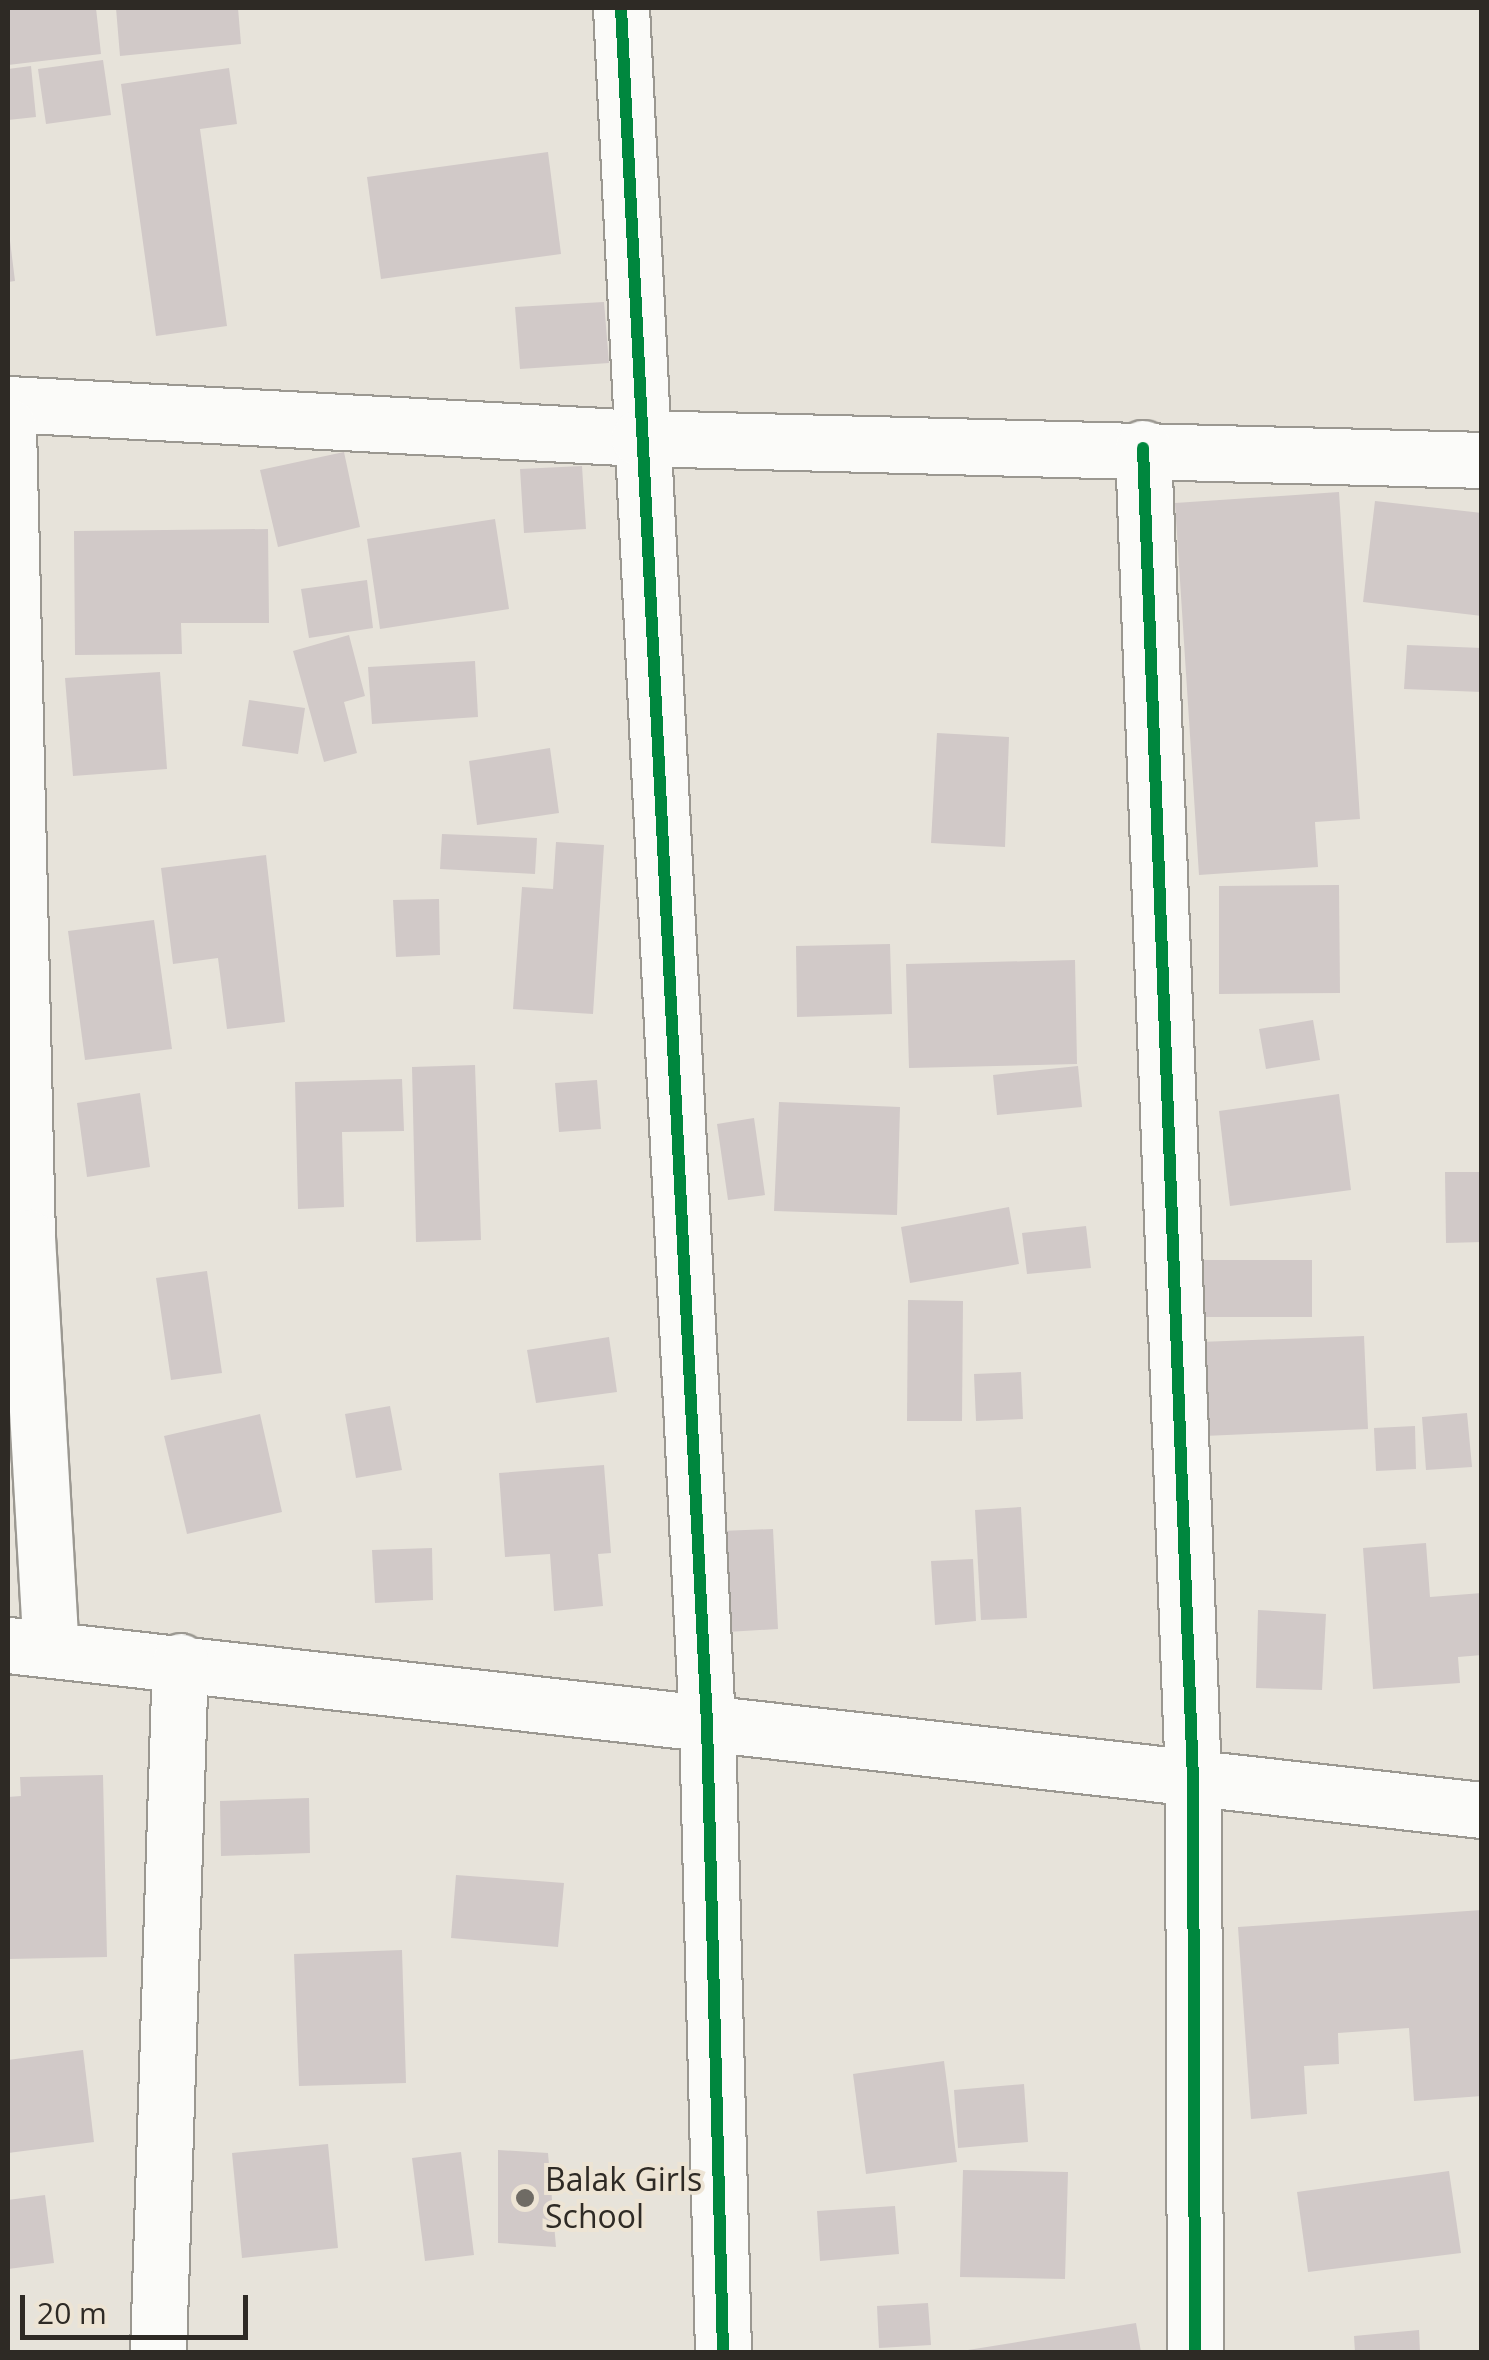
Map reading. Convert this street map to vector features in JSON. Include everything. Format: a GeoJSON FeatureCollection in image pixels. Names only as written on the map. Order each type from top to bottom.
{"type":"FeatureCollection","features":[{"type":"Feature","properties":{"kind":"street"},"geometry":{"type":"LineString","coordinates":[[621,8],[639,438],[707,1724],[723,2352]]}},
{"type":"Feature","properties":{"kind":"street"},"geometry":{"type":"LineString","coordinates":[[8,404],[639,438],[1143,448],[1482,460]]}},
{"type":"Feature","properties":{"kind":"street"},"geometry":{"type":"LineString","coordinates":[[8,426],[27,1238],[29,1647],[1192,1782],[1482,1810]]}},
{"type":"Feature","properties":{"kind":"street"},"geometry":{"type":"LineString","coordinates":[[1143,448],[1192,1782],[1195,2352]]}},
{"type":"Feature","properties":{"kind":"street"},"geometry":{"type":"LineString","coordinates":[[158,2352],[180,1662]]}},
{"type":"Feature","properties":{"kind":"building"},"geometry":{"type":"Polygon","coordinates":[[[8,8],[96,8],[101,54],[8,65],[8,8]]]}},
{"type":"Feature","properties":{"kind":"building"},"geometry":{"type":"Polygon","coordinates":[[[116,8],[238,8],[241,44],[120,56],[116,8]]]}},
{"type":"Feature","properties":{"kind":"building"},"geometry":{"type":"Polygon","coordinates":[[[103,60],[111,115],[46,124],[38,69],[103,60]]]}},
{"type":"Feature","properties":{"kind":"building"},"geometry":{"type":"Polygon","coordinates":[[[31,66],[36,117],[8,120],[8,69],[31,66]]]}},
{"type":"Feature","properties":{"kind":"building"},"geometry":{"type":"Polygon","coordinates":[[[229,68],[237,124],[200,129],[227,326],[156,336],[121,84],[229,68]]]}},
{"type":"Feature","properties":{"kind":"building"},"geometry":{"type":"Polygon","coordinates":[[[548,152],[561,254],[381,279],[367,177],[548,152]]]}},
{"type":"Feature","properties":{"kind":"building"},"geometry":{"type":"Polygon","coordinates":[[[8,242],[15,281],[8,282],[8,242]]]}},
{"type":"Feature","properties":{"kind":"building"},"geometry":{"type":"Polygon","coordinates":[[[604,302],[609,363],[520,369],[515,307],[604,302]]]}},
{"type":"Feature","properties":{"kind":"building"},"geometry":{"type":"Polygon","coordinates":[[[344,452],[360,527],[278,547],[260,470],[344,452]]]}},
{"type":"Feature","properties":{"kind":"building"},"geometry":{"type":"Polygon","coordinates":[[[582,466],[586,529],[524,533],[520,469],[582,466]]]}},
{"type":"Feature","properties":{"kind":"building"},"geometry":{"type":"Polygon","coordinates":[[[1339,492],[1360,819],[1315,822],[1318,867],[1199,875],[1175,503],[1339,492]]]}},
{"type":"Feature","properties":{"kind":"building"},"geometry":{"type":"Polygon","coordinates":[[[1375,501],[1482,513],[1482,616],[1363,602],[1375,501]]]}},
{"type":"Feature","properties":{"kind":"building"},"geometry":{"type":"Polygon","coordinates":[[[495,519],[509,609],[380,629],[367,539],[495,519]]]}},
{"type":"Feature","properties":{"kind":"building"},"geometry":{"type":"Polygon","coordinates":[[[268,529],[269,623],[181,623],[182,654],[75,655],[74,531],[268,529]]]}},
{"type":"Feature","properties":{"kind":"building"},"geometry":{"type":"Polygon","coordinates":[[[367,580],[373,628],[309,638],[301,589],[367,580]]]}},
{"type":"Feature","properties":{"kind":"building"},"geometry":{"type":"Polygon","coordinates":[[[349,635],[365,696],[344,702],[357,753],[324,762],[293,651],[349,635]]]}},
{"type":"Feature","properties":{"kind":"building"},"geometry":{"type":"Polygon","coordinates":[[[1407,645],[1482,648],[1482,692],[1404,689],[1407,645]]]}},
{"type":"Feature","properties":{"kind":"building"},"geometry":{"type":"Polygon","coordinates":[[[475,661],[478,717],[372,724],[368,667],[475,661]]]}},
{"type":"Feature","properties":{"kind":"building"},"geometry":{"type":"Polygon","coordinates":[[[160,672],[167,769],[73,776],[65,678],[160,672]]]}},
{"type":"Feature","properties":{"kind":"building"},"geometry":{"type":"Polygon","coordinates":[[[249,700],[305,708],[298,754],[242,746],[249,700]]]}},
{"type":"Feature","properties":{"kind":"building"},"geometry":{"type":"Polygon","coordinates":[[[937,733],[1009,737],[1005,847],[931,843],[937,733]]]}},
{"type":"Feature","properties":{"kind":"building"},"geometry":{"type":"Polygon","coordinates":[[[550,748],[559,813],[477,825],[469,761],[550,748]]]}},
{"type":"Feature","properties":{"kind":"building"},"geometry":{"type":"Polygon","coordinates":[[[442,834],[537,838],[535,874],[440,869],[442,834]]]}},
{"type":"Feature","properties":{"kind":"building"},"geometry":{"type":"Polygon","coordinates":[[[556,842],[604,845],[593,1014],[513,1009],[522,887],[553,889],[556,842]]]}},
{"type":"Feature","properties":{"kind":"building"},"geometry":{"type":"Polygon","coordinates":[[[266,855],[285,1022],[227,1029],[218,958],[173,964],[161,868],[266,855]]]}},
{"type":"Feature","properties":{"kind":"building"},"geometry":{"type":"Polygon","coordinates":[[[1339,885],[1340,993],[1219,994],[1219,886],[1339,885]]]}},
{"type":"Feature","properties":{"kind":"building"},"geometry":{"type":"Polygon","coordinates":[[[439,899],[440,955],[396,957],[393,900],[439,899]]]}},
{"type":"Feature","properties":{"kind":"building"},"geometry":{"type":"Polygon","coordinates":[[[154,920],[172,1049],[85,1060],[68,931],[154,920]]]}},
{"type":"Feature","properties":{"kind":"building"},"geometry":{"type":"Polygon","coordinates":[[[890,944],[892,1014],[797,1017],[796,946],[890,944]]]}},
{"type":"Feature","properties":{"kind":"building"},"geometry":{"type":"Polygon","coordinates":[[[1075,960],[1077,1064],[909,1068],[906,964],[1075,960]]]}},
{"type":"Feature","properties":{"kind":"building"},"geometry":{"type":"Polygon","coordinates":[[[1313,1020],[1320,1060],[1266,1069],[1259,1029],[1313,1020]]]}},
{"type":"Feature","properties":{"kind":"building"},"geometry":{"type":"Polygon","coordinates":[[[475,1065],[481,1240],[416,1242],[412,1067],[475,1065]]]}},
{"type":"Feature","properties":{"kind":"building"},"geometry":{"type":"Polygon","coordinates":[[[1078,1066],[1082,1107],[997,1115],[993,1075],[1078,1066]]]}},
{"type":"Feature","properties":{"kind":"building"},"geometry":{"type":"Polygon","coordinates":[[[402,1079],[404,1131],[342,1132],[344,1207],[298,1209],[295,1082],[402,1079]]]}},
{"type":"Feature","properties":{"kind":"building"},"geometry":{"type":"Polygon","coordinates":[[[597,1080],[601,1129],[559,1132],[555,1083],[597,1080]]]}},
{"type":"Feature","properties":{"kind":"building"},"geometry":{"type":"Polygon","coordinates":[[[140,1093],[150,1167],[87,1177],[77,1103],[140,1093]]]}},
{"type":"Feature","properties":{"kind":"building"},"geometry":{"type":"Polygon","coordinates":[[[1339,1094],[1351,1190],[1230,1206],[1219,1111],[1339,1094]]]}},
{"type":"Feature","properties":{"kind":"building"},"geometry":{"type":"Polygon","coordinates":[[[779,1102],[900,1107],[897,1215],[774,1211],[779,1102]]]}},
{"type":"Feature","properties":{"kind":"building"},"geometry":{"type":"Polygon","coordinates":[[[754,1118],[765,1195],[728,1200],[717,1124],[754,1118]]]}},
{"type":"Feature","properties":{"kind":"building"},"geometry":{"type":"Polygon","coordinates":[[[1445,1172],[1482,1172],[1482,1242],[1446,1243],[1445,1172]]]}},
{"type":"Feature","properties":{"kind":"building"},"geometry":{"type":"Polygon","coordinates":[[[1009,1207],[1019,1264],[910,1283],[901,1227],[1009,1207]]]}},
{"type":"Feature","properties":{"kind":"building"},"geometry":{"type":"Polygon","coordinates":[[[1086,1226],[1091,1268],[1027,1274],[1022,1233],[1086,1226]]]}},
{"type":"Feature","properties":{"kind":"building"},"geometry":{"type":"Polygon","coordinates":[[[1201,1260],[1312,1260],[1312,1317],[1201,1317],[1201,1260]]]}},
{"type":"Feature","properties":{"kind":"building"},"geometry":{"type":"Polygon","coordinates":[[[207,1271],[222,1373],[171,1380],[156,1278],[207,1271]]]}},
{"type":"Feature","properties":{"kind":"building"},"geometry":{"type":"Polygon","coordinates":[[[908,1300],[963,1301],[962,1421],[907,1421],[908,1300]]]}},
{"type":"Feature","properties":{"kind":"building"},"geometry":{"type":"Polygon","coordinates":[[[1364,1336],[1368,1429],[1204,1436],[1200,1342],[1364,1336]]]}},
{"type":"Feature","properties":{"kind":"building"},"geometry":{"type":"Polygon","coordinates":[[[609,1337],[617,1392],[536,1403],[527,1350],[609,1337]]]}},
{"type":"Feature","properties":{"kind":"building"},"geometry":{"type":"Polygon","coordinates":[[[1021,1372],[1023,1419],[976,1421],[974,1374],[1021,1372]]]}},
{"type":"Feature","properties":{"kind":"building"},"geometry":{"type":"Polygon","coordinates":[[[390,1406],[402,1470],[356,1478],[345,1414],[390,1406]]]}},
{"type":"Feature","properties":{"kind":"building"},"geometry":{"type":"Polygon","coordinates":[[[1467,1413],[1472,1467],[1426,1470],[1422,1417],[1467,1413]]]}},
{"type":"Feature","properties":{"kind":"building"},"geometry":{"type":"Polygon","coordinates":[[[260,1414],[282,1512],[187,1534],[164,1436],[260,1414]]]}},
{"type":"Feature","properties":{"kind":"building"},"geometry":{"type":"Polygon","coordinates":[[[1415,1426],[1416,1469],[1376,1471],[1374,1428],[1415,1426]]]}},
{"type":"Feature","properties":{"kind":"building"},"geometry":{"type":"Polygon","coordinates":[[[604,1465],[611,1553],[598,1554],[603,1606],[554,1611],[550,1554],[505,1557],[499,1473],[604,1465]]]}},
{"type":"Feature","properties":{"kind":"building"},"geometry":{"type":"Polygon","coordinates":[[[1021,1507],[1027,1618],[981,1620],[975,1510],[1021,1507]]]}},
{"type":"Feature","properties":{"kind":"building"},"geometry":{"type":"Polygon","coordinates":[[[773,1529],[778,1629],[727,1632],[721,1531],[773,1529]]]}},
{"type":"Feature","properties":{"kind":"building"},"geometry":{"type":"Polygon","coordinates":[[[1426,1543],[1430,1597],[1482,1593],[1482,1655],[1458,1657],[1460,1683],[1373,1689],[1363,1548],[1426,1543]]]}},
{"type":"Feature","properties":{"kind":"building"},"geometry":{"type":"Polygon","coordinates":[[[432,1548],[433,1600],[375,1603],[372,1550],[432,1548]]]}},
{"type":"Feature","properties":{"kind":"building"},"geometry":{"type":"Polygon","coordinates":[[[973,1559],[976,1621],[935,1625],[931,1561],[973,1559]]]}},
{"type":"Feature","properties":{"kind":"building"},"geometry":{"type":"Polygon","coordinates":[[[1258,1610],[1326,1614],[1322,1690],[1256,1688],[1258,1610]]]}},
{"type":"Feature","properties":{"kind":"building"},"geometry":{"type":"Polygon","coordinates":[[[103,1775],[107,1957],[8,1959],[8,1797],[21,1796],[20,1777],[103,1775]]]}},
{"type":"Feature","properties":{"kind":"building"},"geometry":{"type":"Polygon","coordinates":[[[309,1798],[310,1853],[221,1856],[220,1801],[309,1798]]]}},
{"type":"Feature","properties":{"kind":"building"},"geometry":{"type":"Polygon","coordinates":[[[456,1875],[564,1883],[558,1947],[451,1938],[456,1875]]]}},
{"type":"Feature","properties":{"kind":"building"},"geometry":{"type":"Polygon","coordinates":[[[1482,1910],[1482,2096],[1414,2101],[1409,2028],[1338,2033],[1339,2064],[1304,2066],[1307,2114],[1251,2119],[1238,1927],[1482,1910]]]}},
{"type":"Feature","properties":{"kind":"building"},"geometry":{"type":"Polygon","coordinates":[[[402,1950],[406,2083],[299,2086],[294,1954],[402,1950]]]}},
{"type":"Feature","properties":{"kind":"building"},"geometry":{"type":"Polygon","coordinates":[[[83,2050],[94,2142],[8,2153],[8,2060],[83,2050]]]}},
{"type":"Feature","properties":{"kind":"building"},"geometry":{"type":"Polygon","coordinates":[[[944,2061],[957,2162],[866,2174],[853,2074],[944,2061]]]}},
{"type":"Feature","properties":{"kind":"building"},"geometry":{"type":"Polygon","coordinates":[[[1024,2084],[1028,2142],[958,2148],[954,2090],[1024,2084]]]}},
{"type":"Feature","properties":{"kind":"building"},"geometry":{"type":"Polygon","coordinates":[[[328,2144],[338,2248],[242,2258],[232,2153],[328,2144]]]}},
{"type":"Feature","properties":{"kind":"building","name":"Balak Girls School"},"geometry":{"type":"Polygon","coordinates":[[[498,2150],[548,2153],[556,2247],[498,2243],[498,2150]]]}},
{"type":"Feature","properties":{"kind":"building"},"geometry":{"type":"Polygon","coordinates":[[[461,2152],[474,2255],[425,2261],[412,2158],[461,2152]]]}},
{"type":"Feature","properties":{"kind":"building"},"geometry":{"type":"Polygon","coordinates":[[[963,2170],[1068,2172],[1065,2279],[960,2277],[963,2170]]]}},
{"type":"Feature","properties":{"kind":"building"},"geometry":{"type":"Polygon","coordinates":[[[1449,2171],[1461,2253],[1308,2272],[1297,2192],[1449,2171]]]}},
{"type":"Feature","properties":{"kind":"building"},"geometry":{"type":"Polygon","coordinates":[[[45,2195],[54,2263],[8,2269],[8,2200],[45,2195]]]}},
{"type":"Feature","properties":{"kind":"building"},"geometry":{"type":"Polygon","coordinates":[[[895,2206],[899,2254],[820,2261],[817,2211],[895,2206]]]}},
{"type":"Feature","properties":{"kind":"building"},"geometry":{"type":"Polygon","coordinates":[[[928,2303],[931,2345],[879,2348],[877,2306],[928,2303]]]}},
{"type":"Feature","properties":{"kind":"building"},"geometry":{"type":"Polygon","coordinates":[[[1136,2323],[1141,2352],[968,2352],[968,2350],[1136,2323]]]}},
{"type":"Feature","properties":{"kind":"building"},"geometry":{"type":"Polygon","coordinates":[[[1419,2330],[1420,2352],[1355,2352],[1354,2336],[1419,2330]]]}},
{"type":"Feature","properties":{"kind":"cycle path"},"geometry":{"type":"LineString","coordinates":[[621,8],[707,1724],[723,2352]]}},
{"type":"Feature","properties":{"kind":"cycle path"},"geometry":{"type":"LineString","coordinates":[[1143,448],[1193,1782],[1195,2352]]}},
{"type":"Feature","properties":{"kind":"place","name":"Balak Girls School"},"geometry":{"type":"Point","coordinates":[525,2198]}}]}
